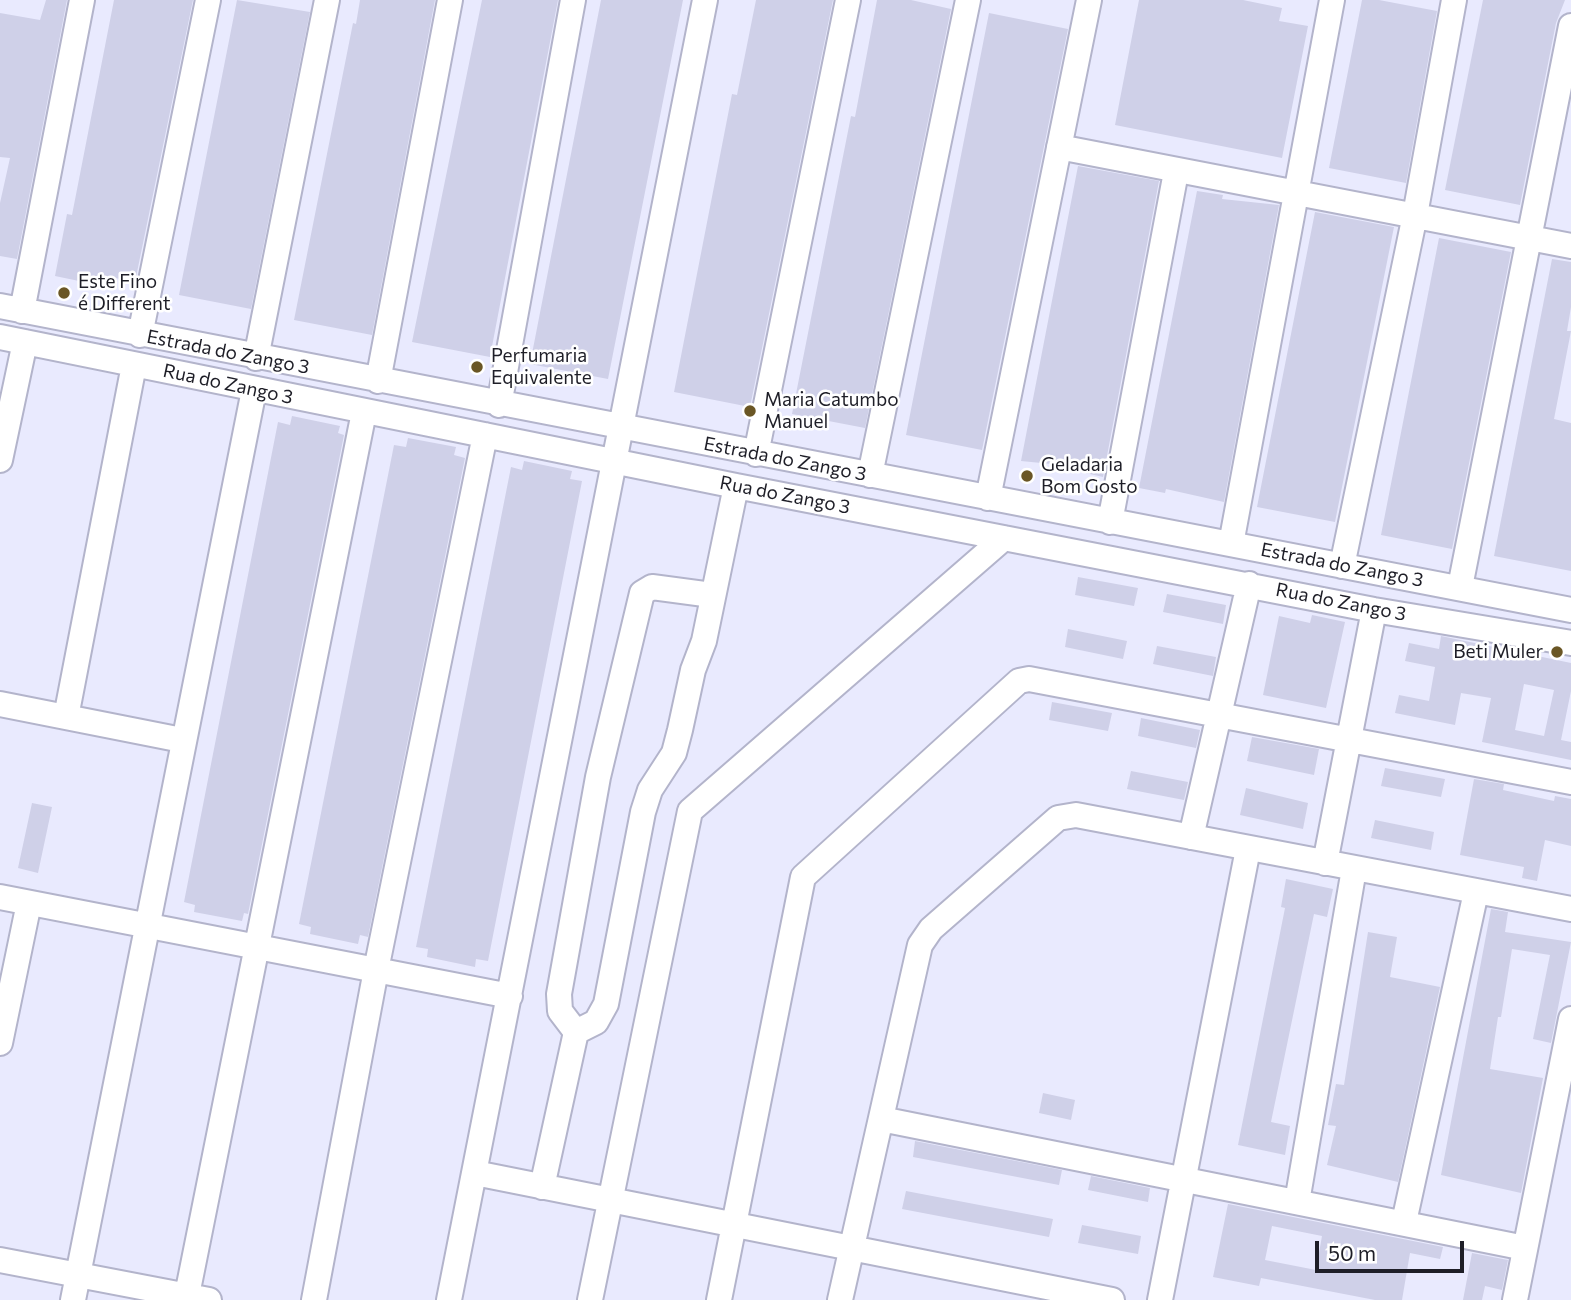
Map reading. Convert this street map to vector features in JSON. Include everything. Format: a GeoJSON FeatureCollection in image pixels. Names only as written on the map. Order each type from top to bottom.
{"type":"FeatureCollection","features":[{"type":"Feature","properties":{"kind":"street"},"geometry":{"type":"LineString","coordinates":[[11,308],[82,0]]}},
{"type":"Feature","properties":{"kind":"street"},"geometry":{"type":"LineString","coordinates":[[140,335],[208,0]]}},
{"type":"Feature","properties":{"kind":"street"},"geometry":{"type":"LineString","coordinates":[[256,358],[327,0]]}},
{"type":"Feature","properties":{"kind":"street"},"geometry":{"type":"LineString","coordinates":[[379,381],[450,0]]}},
{"type":"Feature","properties":{"kind":"street"},"geometry":{"type":"LineString","coordinates":[[499,405],[573,0]]}},
{"type":"Feature","properties":{"kind":"street"},"geometry":{"type":"LineString","coordinates":[[449,1300],[617,461],[705,0]]}},
{"type":"Feature","properties":{"kind":"street"},"geometry":{"type":"LineString","coordinates":[[756,454],[848,0]]}},
{"type":"Feature","properties":{"kind":"street"},"geometry":{"type":"LineString","coordinates":[[870,475],[968,0]]}},
{"type":"Feature","properties":{"kind":"street"},"geometry":{"type":"LineString","coordinates":[[988,498],[1089,0]]}},
{"type":"Feature","properties":{"kind":"street"},"geometry":{"type":"LineString","coordinates":[[1342,566],[1415,215],[1454,0]]}},
{"type":"Feature","properties":{"kind":"street"},"geometry":{"type":"LineString","coordinates":[[1231,544],[1296,193],[1328,1]]}},
{"type":"Feature","properties":{"kind":"street"},"geometry":{"type":"LineString","coordinates":[[1460,587],[1571,26]]}},
{"type":"Feature","properties":{"kind":"street"},"geometry":{"type":"LineString","coordinates":[[1059,147],[1176,172],[1571,246]]}},
{"type":"Feature","properties":{"kind":"street"},"geometry":{"type":"LineString","coordinates":[[1110,522],[1176,172]]}},
{"type":"Feature","properties":{"kind":"street","name":"Estrada do Zango 3"},"geometry":{"type":"LineString","coordinates":[[11,308],[256,358],[1571,610]]}},
{"type":"Feature","properties":{"kind":"street","name":"Rua do Zango 3"},"geometry":{"type":"LineString","coordinates":[[0,337],[736,486],[1374,610],[1571,643]]}},
{"type":"Feature","properties":{"kind":"street"},"geometry":{"type":"LineString","coordinates":[[0,460],[25,342]]}},
{"type":"Feature","properties":{"kind":"street"},"geometry":{"type":"LineString","coordinates":[[66,717],[134,365]]}},
{"type":"Feature","properties":{"kind":"street"},"geometry":{"type":"LineString","coordinates":[[73,1300],[182,740],[254,390]]}},
{"type":"Feature","properties":{"kind":"street"},"geometry":{"type":"LineString","coordinates":[[0,1260],[194,1299],[257,947],[364,412]]}},
{"type":"Feature","properties":{"kind":"street"},"geometry":{"type":"LineString","coordinates":[[314,1300],[376,970],[485,435]]}},
{"type":"Feature","properties":{"kind":"street"},"geometry":{"type":"LineString","coordinates":[[576,1032],[596,1023],[606,1004],[643,812],[650,790],[674,753],[693,670],[704,641],[736,486]]}},
{"type":"Feature","properties":{"kind":"street"},"geometry":{"type":"LineString","coordinates":[[590,1300],[690,811],[1004,538]]}},
{"type":"Feature","properties":{"kind":"street"},"geometry":{"type":"LineString","coordinates":[[1191,837],[1249,584]]}},
{"type":"Feature","properties":{"kind":"street"},"geometry":{"type":"LineString","coordinates":[[542,1187],[576,1032],[560,1011],[559,994],[598,777],[642,593],[652,587],[712,595]]}},
{"type":"Feature","properties":{"kind":"street"},"geometry":{"type":"LineString","coordinates":[[1325,863],[1374,610]]}},
{"type":"Feature","properties":{"kind":"street"},"geometry":{"type":"LineString","coordinates":[[719,1300],[800,884],[808,870],[1019,681],[1028,679],[1571,782]]}},
{"type":"Feature","properties":{"kind":"street"},"geometry":{"type":"LineString","coordinates":[[0,704],[182,740]]}},
{"type":"Feature","properties":{"kind":"street"},"geometry":{"type":"LineString","coordinates":[[840,1300],[920,945],[931,929],[1058,818],[1065,815],[1191,837],[1571,909]]}},
{"type":"Feature","properties":{"kind":"street"},"geometry":{"type":"LineString","coordinates":[[1160,1300],[1248,849]]}},
{"type":"Feature","properties":{"kind":"street"},"geometry":{"type":"LineString","coordinates":[[1297,1202],[1354,869]]}},
{"type":"Feature","properties":{"kind":"street"},"geometry":{"type":"LineString","coordinates":[[1404,1222],[1476,892]]}},
{"type":"Feature","properties":{"kind":"street"},"geometry":{"type":"LineString","coordinates":[[0,897],[510,996]]}},
{"type":"Feature","properties":{"kind":"street"},"geometry":{"type":"LineString","coordinates":[[0,1043],[29,903]]}},
{"type":"Feature","properties":{"kind":"street"},"geometry":{"type":"LineString","coordinates":[[1515,1300],[1571,1019]]}},
{"type":"Feature","properties":{"kind":"street"},"geometry":{"type":"LineString","coordinates":[[881,1119],[1525,1248]]}},
{"type":"Feature","properties":{"kind":"street"},"geometry":{"type":"LineString","coordinates":[[475,1173],[1112,1300]]}},
{"type":"Feature","properties":{"kind":"building"},"geometry":{"type":"Polygon","coordinates":[[[46,0],[67,0],[17,259],[0,256],[0,203],[10,158],[0,157],[0,13],[40,20],[46,0]]]}},
{"type":"Feature","properties":{"kind":"building"},"geometry":{"type":"Polygon","coordinates":[[[114,0],[193,0],[135,282],[105,276],[103,286],[55,276],[67,214],[72,215],[114,0]]]}},
{"type":"Feature","properties":{"kind":"building"},"geometry":{"type":"Polygon","coordinates":[[[237,0],[310,12],[251,309],[179,295],[237,0]]]}},
{"type":"Feature","properties":{"kind":"building"},"geometry":{"type":"Polygon","coordinates":[[[360,0],[435,0],[372,335],[294,320],[353,23],[356,24],[360,0]]]}},
{"type":"Feature","properties":{"kind":"building"},"geometry":{"type":"Polygon","coordinates":[[[482,0],[558,0],[490,357],[412,342],[482,0]]]}},
{"type":"Feature","properties":{"kind":"building"},"geometry":{"type":"Polygon","coordinates":[[[601,0],[683,0],[608,379],[530,364],[601,0]]]}},
{"type":"Feature","properties":{"kind":"building"},"geometry":{"type":"Polygon","coordinates":[[[756,0],[833,0],[750,407],[674,392],[732,94],[737,95],[756,0]]]}},
{"type":"Feature","properties":{"kind":"building"},"geometry":{"type":"Polygon","coordinates":[[[877,0],[911,0],[951,9],[865,428],[792,414],[851,116],[855,117],[877,0]]]}},
{"type":"Feature","properties":{"kind":"building"},"geometry":{"type":"Polygon","coordinates":[[[1139,0],[1243,0],[1282,8],[1279,21],[1308,26],[1282,158],[1115,125],[1139,0]]]}},
{"type":"Feature","properties":{"kind":"building"},"geometry":{"type":"Polygon","coordinates":[[[1362,0],[1379,0],[1437,11],[1406,183],[1329,168],[1362,0]]]}},
{"type":"Feature","properties":{"kind":"building"},"geometry":{"type":"Polygon","coordinates":[[[1483,0],[1565,0],[1556,23],[1520,205],[1445,190],[1483,0]]]}},
{"type":"Feature","properties":{"kind":"building"},"geometry":{"type":"Polygon","coordinates":[[[989,13],[1068,29],[982,450],[906,435],[989,13]]]}},
{"type":"Feature","properties":{"kind":"building"},"geometry":{"type":"Polygon","coordinates":[[[1078,166],[1159,181],[1103,477],[1081,472],[1082,467],[1021,461],[1078,166]]]}},
{"type":"Feature","properties":{"kind":"building"},"geometry":{"type":"Polygon","coordinates":[[[1197,191],[1223,195],[1222,199],[1279,205],[1224,502],[1166,489],[1165,493],[1139,488],[1197,191]]]}},
{"type":"Feature","properties":{"kind":"building"},"geometry":{"type":"Polygon","coordinates":[[[1315,212],[1394,227],[1335,522],[1257,507],[1315,212]]]}},
{"type":"Feature","properties":{"kind":"building"},"geometry":{"type":"Polygon","coordinates":[[[1439,238],[1511,252],[1452,549],[1381,535],[1439,238]]]}},
{"type":"Feature","properties":{"kind":"building"},"geometry":{"type":"Polygon","coordinates":[[[1552,259],[1571,262],[1571,307],[1567,331],[1571,331],[1554,419],[1571,423],[1571,571],[1494,556],[1552,259]]]}},
{"type":"Feature","properties":{"kind":"building"},"geometry":{"type":"Polygon","coordinates":[[[292,416],[340,426],[338,433],[344,435],[248,914],[244,913],[242,921],[194,912],[195,905],[184,902],[278,422],[290,425],[292,416]]]}},
{"type":"Feature","properties":{"kind":"building"},"geometry":{"type":"Polygon","coordinates":[[[408,438],[456,447],[454,455],[465,458],[368,937],[360,935],[358,944],[310,934],[311,927],[299,924],[394,445],[406,447],[408,438]]]}},
{"type":"Feature","properties":{"kind":"building"},"geometry":{"type":"Polygon","coordinates":[[[524,461],[572,471],[570,479],[582,481],[488,961],[476,959],[475,967],[427,957],[428,949],[416,947],[511,467],[522,470],[524,461]]]}},
{"type":"Feature","properties":{"kind":"building"},"geometry":{"type":"Polygon","coordinates":[[[1078,577],[1138,588],[1134,606],[1075,595],[1078,577]]]}},
{"type":"Feature","properties":{"kind":"building"},"geometry":{"type":"Polygon","coordinates":[[[1167,594],[1226,605],[1223,624],[1163,612],[1167,594]]]}},
{"type":"Feature","properties":{"kind":"building"},"geometry":{"type":"Polygon","coordinates":[[[1312,615],[1345,622],[1326,708],[1263,695],[1279,616],[1310,623],[1312,615]]]}},
{"type":"Feature","properties":{"kind":"building"},"geometry":{"type":"Polygon","coordinates":[[[1068,629],[1127,641],[1123,659],[1065,647],[1068,629]]]}},
{"type":"Feature","properties":{"kind":"building"},"geometry":{"type":"Polygon","coordinates":[[[1441,636],[1571,663],[1571,691],[1561,740],[1571,742],[1571,760],[1482,742],[1491,698],[1461,693],[1455,725],[1395,713],[1399,695],[1429,701],[1435,667],[1405,661],[1409,643],[1439,649],[1441,636]],[[1524,684],[1515,730],[1544,736],[1554,690],[1524,684]]]}},
{"type":"Feature","properties":{"kind":"building"},"geometry":{"type":"Polygon","coordinates":[[[1157,646],[1216,657],[1213,676],[1153,664],[1157,646]]]}},
{"type":"Feature","properties":{"kind":"building"},"geometry":{"type":"Polygon","coordinates":[[[1052,702],[1112,713],[1108,731],[1049,720],[1052,702]]]}},
{"type":"Feature","properties":{"kind":"building"},"geometry":{"type":"Polygon","coordinates":[[[1141,718],[1200,730],[1196,748],[1138,736],[1141,718]]]}},
{"type":"Feature","properties":{"kind":"building"},"geometry":{"type":"Polygon","coordinates":[[[1252,737],[1319,749],[1314,775],[1247,761],[1252,737]]]}},
{"type":"Feature","properties":{"kind":"building"},"geometry":{"type":"Polygon","coordinates":[[[1385,768],[1445,779],[1441,797],[1381,786],[1385,768]]]}},
{"type":"Feature","properties":{"kind":"building"},"geometry":{"type":"Polygon","coordinates":[[[1131,771],[1188,782],[1184,800],[1127,789],[1131,771]]]}},
{"type":"Feature","properties":{"kind":"building"},"geometry":{"type":"Polygon","coordinates":[[[1474,779],[1504,784],[1503,790],[1554,801],[1555,796],[1571,799],[1571,846],[1545,840],[1537,881],[1522,878],[1524,867],[1460,855],[1474,779]]]}},
{"type":"Feature","properties":{"kind":"building"},"geometry":{"type":"Polygon","coordinates":[[[1246,788],[1308,803],[1303,829],[1240,815],[1246,788]]]}},
{"type":"Feature","properties":{"kind":"building"},"geometry":{"type":"Polygon","coordinates":[[[32,803],[52,807],[38,873],[18,868],[32,803]]]}},
{"type":"Feature","properties":{"kind":"building"},"geometry":{"type":"Polygon","coordinates":[[[1375,820],[1434,832],[1431,850],[1371,838],[1375,820]]]}},
{"type":"Feature","properties":{"kind":"building"},"geometry":{"type":"Polygon","coordinates":[[[1286,879],[1333,889],[1327,917],[1314,914],[1271,1122],[1290,1126],[1285,1155],[1238,1145],[1285,908],[1281,907],[1286,879]]]}},
{"type":"Feature","properties":{"kind":"building"},"geometry":{"type":"Polygon","coordinates":[[[1491,909],[1508,912],[1505,932],[1571,942],[1551,1043],[1533,1039],[1550,955],[1512,949],[1501,1017],[1498,1017],[1490,1069],[1543,1078],[1521,1193],[1441,1175],[1491,909]]]}},
{"type":"Feature","properties":{"kind":"building"},"geometry":{"type":"Polygon","coordinates":[[[1368,932],[1397,937],[1390,977],[1440,987],[1398,1182],[1327,1165],[1336,1126],[1328,1125],[1336,1084],[1344,1085],[1368,932]]]}},
{"type":"Feature","properties":{"kind":"building"},"geometry":{"type":"Polygon","coordinates":[[[1043,1093],[1075,1100],[1071,1120],[1039,1113],[1043,1093]]]}},
{"type":"Feature","properties":{"kind":"building"},"geometry":{"type":"Polygon","coordinates":[[[915,1141],[1062,1170],[1059,1185],[913,1157],[915,1141]]]}},
{"type":"Feature","properties":{"kind":"building"},"geometry":{"type":"Polygon","coordinates":[[[1091,1176],[1150,1188],[1148,1202],[1088,1190],[1091,1176]]]}},
{"type":"Feature","properties":{"kind":"building"},"geometry":{"type":"Polygon","coordinates":[[[906,1191],[1053,1219],[1049,1237],[902,1209],[906,1191]]]}},
{"type":"Feature","properties":{"kind":"building"},"geometry":{"type":"Polygon","coordinates":[[[1228,1204],[1443,1247],[1440,1259],[1410,1253],[1402,1300],[1375,1300],[1261,1278],[1259,1286],[1213,1277],[1228,1204]],[[1272,1226],[1265,1260],[1316,1270],[1322,1236],[1272,1226]]]}},
{"type":"Feature","properties":{"kind":"building"},"geometry":{"type":"Polygon","coordinates":[[[1082,1225],[1141,1236],[1138,1254],[1078,1243],[1082,1225]]]}},
{"type":"Feature","properties":{"kind":"building"},"geometry":{"type":"Polygon","coordinates":[[[1472,1253],[1508,1260],[1502,1290],[1485,1286],[1482,1300],[1463,1300],[1472,1253]]]}},
{"type":"Feature","properties":{"kind":"place","name":"Este Fino é Different"},"geometry":{"type":"Point","coordinates":[64,293]}},
{"type":"Feature","properties":{"kind":"place","name":"Perfumaria Equivalente"},"geometry":{"type":"Point","coordinates":[477,367]}},
{"type":"Feature","properties":{"kind":"place","name":"Maria Catumbo Manuel"},"geometry":{"type":"Point","coordinates":[750,411]}},
{"type":"Feature","properties":{"kind":"place","name":"Geladaria Bom Gosto"},"geometry":{"type":"Point","coordinates":[1027,476]}},
{"type":"Feature","properties":{"kind":"place","name":"Beti Muler"},"geometry":{"type":"Point","coordinates":[1557,652]}}]}
